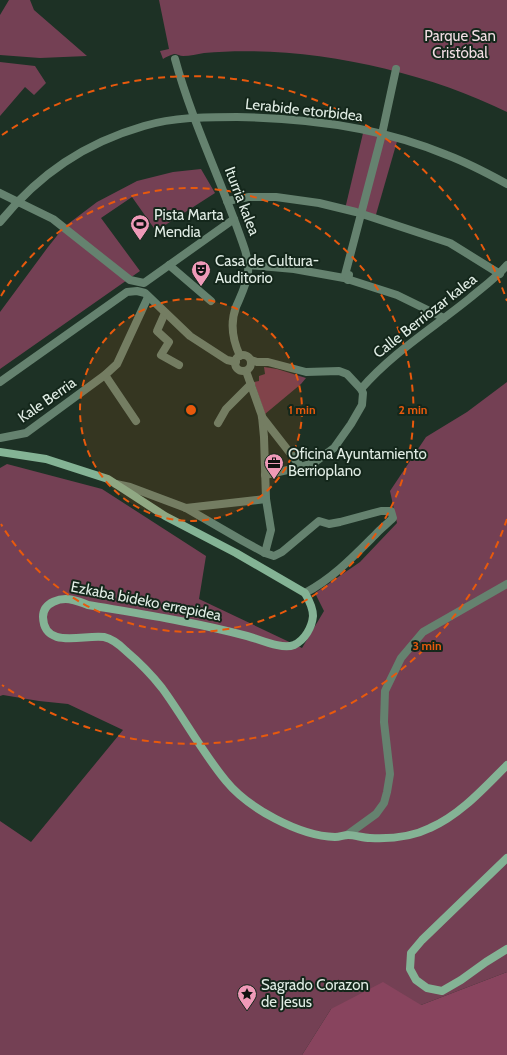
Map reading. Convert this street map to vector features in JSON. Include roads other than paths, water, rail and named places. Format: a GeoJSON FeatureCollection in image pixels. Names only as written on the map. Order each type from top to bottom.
{"type":"FeatureCollection","features":[{"type":"Feature","properties":{"kind":"street","name":"Iturria kalea"},"geometry":{"type":"LineString","coordinates":[[175,59],[194,117],[245,250],[248,272],[243,294],[236,308],[233,331],[238,359]]}},
{"type":"Feature","properties":{"kind":"street"},"geometry":{"type":"LineString","coordinates":[[348,280],[349,275],[345,275],[382,134],[396,69]]}},
{"type":"Feature","properties":{"kind":"street","name":"Lerabide etorbidea"},"geometry":{"type":"LineString","coordinates":[[0,222],[16,202],[39,181],[89,146],[144,126],[194,117],[270,118],[340,125],[382,134],[446,154],[507,184]]}},
{"type":"Feature","properties":{"kind":"street"},"geometry":{"type":"LineString","coordinates":[[0,193],[53,220],[130,280],[144,282],[234,219]]}},
{"type":"Feature","properties":{"kind":"street"},"geometry":{"type":"LineString","coordinates":[[227,201],[249,197],[276,197],[319,203],[360,214],[450,243],[500,274]]}},
{"type":"Feature","properties":{"kind":"street"},"geometry":{"type":"LineString","coordinates":[[169,265],[211,301]]}},
{"type":"Feature","properties":{"kind":"street"},"geometry":{"type":"LineString","coordinates":[[248,265],[294,269],[348,280],[396,295],[444,318]]}},
{"type":"Feature","properties":{"kind":"street","name":"Calle Berriozar kalea"},"geometry":{"type":"LineString","coordinates":[[361,388],[371,377],[407,345],[500,274],[507,265]]}},
{"type":"Feature","properties":{"kind":"street"},"geometry":{"type":"LineString","coordinates":[[0,382],[127,292],[137,291],[145,294],[190,336],[227,360],[238,359],[246,356],[257,362],[268,362],[306,372],[339,371],[347,374],[361,388],[363,393],[362,406],[334,448],[315,462],[301,467],[265,475]]}},
{"type":"Feature","properties":{"kind":"street","name":"Kale Berria"},"geometry":{"type":"LineString","coordinates":[[0,438],[26,434],[105,375],[117,364],[148,297]]}},
{"type":"Feature","properties":{"kind":"street"},"geometry":{"type":"LineString","coordinates":[[165,313],[157,331],[168,342],[161,355],[179,366]]}},
{"type":"Feature","properties":{"kind":"street"},"geometry":{"type":"LineString","coordinates":[[238,359],[236,366],[238,369],[246,371]]}},
{"type":"Feature","properties":{"kind":"street"},"geometry":{"type":"LineString","coordinates":[[246,371],[250,366],[251,360]]}},
{"type":"Feature","properties":{"kind":"street"},"geometry":{"type":"LineString","coordinates":[[246,371],[262,416],[266,499],[271,530],[265,553]]}},
{"type":"Feature","properties":{"kind":"street"},"geometry":{"type":"LineString","coordinates":[[105,375],[136,421]]}},
{"type":"Feature","properties":{"kind":"street"},"geometry":{"type":"LineString","coordinates":[[218,423],[226,409],[251,384]]}},
{"type":"Feature","properties":{"kind":"street"},"geometry":{"type":"LineString","coordinates":[[262,416],[301,467]]}},
{"type":"Feature","properties":{"kind":"street"},"geometry":{"type":"LineString","coordinates":[[0,452],[46,459],[96,475],[116,484],[165,516],[236,553],[305,592],[339,571],[377,532],[388,524],[393,518],[392,510],[381,510],[329,524],[319,521],[282,552],[274,556],[265,553],[186,508],[130,487],[116,484]]}},
{"type":"Feature","properties":{"kind":"street"},"geometry":{"type":"LineString","coordinates":[[186,508],[266,499]]}},
{"type":"Feature","properties":{"kind":"street"},"geometry":{"type":"LineString","coordinates":[[347,835],[376,814],[384,803],[390,774],[384,722],[384,702],[387,685],[401,658],[423,632],[507,584]]}},
{"type":"Feature","properties":{"kind":"street","name":"Ezkaba bideko errepidea"},"geometry":{"type":"LineString","coordinates":[[305,592],[313,615],[310,629],[303,639],[293,646],[279,646],[266,641],[230,632],[88,605],[73,600],[62,599],[52,602],[45,608],[43,616],[48,633],[60,638],[91,636],[106,638],[127,651],[149,673],[161,688],[209,758],[226,781],[240,796],[275,818],[298,829],[336,837],[347,835],[369,838],[390,838],[411,835],[446,820],[468,802],[507,765]]}},
{"type":"Feature","properties":{"kind":"street"},"geometry":{"type":"LineString","coordinates":[[507,858],[422,940],[411,953],[410,969],[416,980],[427,988],[442,991],[507,949]]}},
{"type":"Feature","properties":{"kind":"place","name":"Pista Marta Mendia"},"geometry":{"type":"Point","coordinates":[140,241]}},
{"type":"Feature","properties":{"kind":"place","name":"Casa de Cultura- Auditorio"},"geometry":{"type":"Point","coordinates":[201,287]}},
{"type":"Feature","properties":{"kind":"place","name":"Oficina Ayuntamiento Berrioplano"},"geometry":{"type":"Point","coordinates":[274,480]}},
{"type":"Feature","properties":{"kind":"place","name":"Sagrado Corazon de Jesus"},"geometry":{"type":"Point","coordinates":[247,1011]}},
{"type":"Feature","properties":{"kind":"park label","name":"Parque San Cristóbal"},"geometry":{"type":"Point","coordinates":[460,44]}}]}
